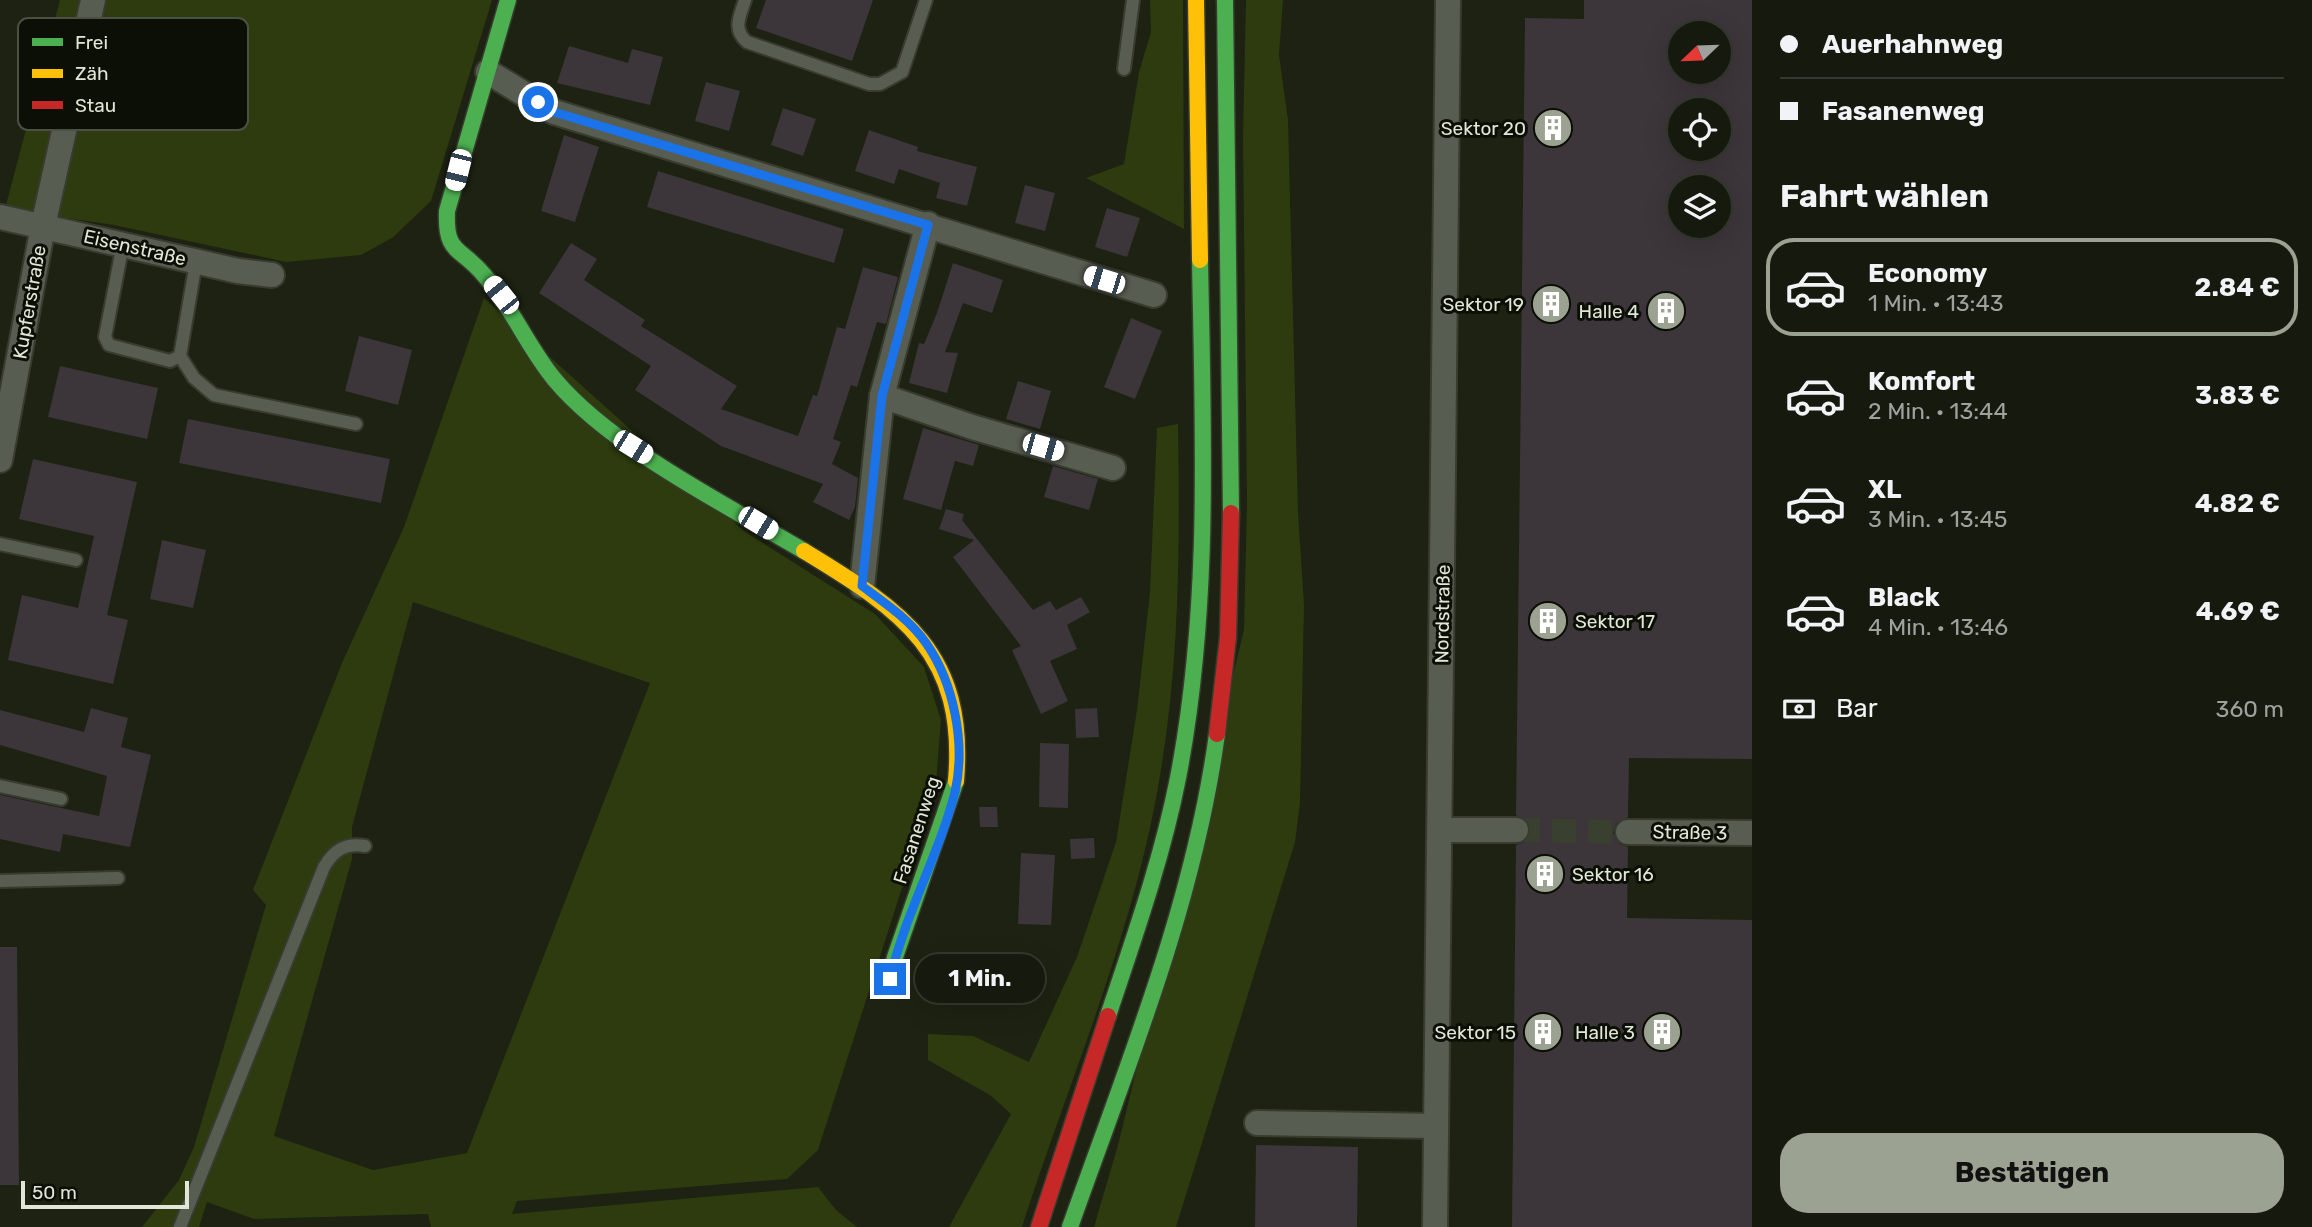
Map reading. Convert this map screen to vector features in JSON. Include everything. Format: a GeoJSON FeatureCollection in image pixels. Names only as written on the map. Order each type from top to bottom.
{"type":"FeatureCollection","features":[{"type":"Feature","properties":{"kind":"main road","name":"Fasanenweg"},"geometry":{"type":"LineString","coordinates":[[508,0],[447,211],[446,234],[454,248],[484,274],[555,380],[590,415],[666,468],[862,586],[899,614],[926,643],[953,704],[959,743],[955,790],[895,957],[890,979],[897,989]]}},
{"type":"Feature","properties":{"kind":"main road"},"geometry":{"type":"LineString","coordinates":[[1039,1227],[1157,866],[1178,778],[1193,678],[1201,593],[1203,449],[1196,0]]}},
{"type":"Feature","properties":{"kind":"main road"},"geometry":{"type":"LineString","coordinates":[[1070,1227],[1142,1022],[1180,898],[1202,818],[1224,687],[1231,593],[1225,0]]}},
{"type":"Feature","properties":{"kind":"street","name":"Kupferstraße"},"geometry":{"type":"LineString","coordinates":[[89,18],[93,0]]}},
{"type":"Feature","properties":{"kind":"street","name":"Nordstraße"},"geometry":{"type":"LineString","coordinates":[[1435,1227],[1448,0]]}},
{"type":"Feature","properties":{"kind":"street"},"geometry":{"type":"LineString","coordinates":[[488,72],[554,112],[1154,295]]}},
{"type":"Feature","properties":{"kind":"street","name":"Kupferstraße"},"geometry":{"type":"LineString","coordinates":[[0,460],[43,226],[64,130]]}},
{"type":"Feature","properties":{"kind":"street","name":"Eisenstraße"},"geometry":{"type":"LineString","coordinates":[[0,217],[238,271],[272,275]]}},
{"type":"Feature","properties":{"kind":"street"},"geometry":{"type":"LineString","coordinates":[[862,586],[882,396],[928,225]]}},
{"type":"Feature","properties":{"kind":"street"},"geometry":{"type":"LineString","coordinates":[[882,396],[972,427],[1113,468]]}},
{"type":"Feature","properties":{"kind":"street"},"geometry":{"type":"LineString","coordinates":[[1440,830],[1516,830]]}},
{"type":"Feature","properties":{"kind":"street","name":"Straße 3"},"geometry":{"type":"LineString","coordinates":[[1628,832],[1752,833]]}},
{"type":"Feature","properties":{"kind":"street"},"geometry":{"type":"LineString","coordinates":[[1257,1123],[1436,1126]]}},
{"type":"Feature","properties":{"kind":"lane"},"geometry":{"type":"LineString","coordinates":[[745,0],[737,26],[739,36],[747,42],[869,84],[891,79],[902,72],[926,0]]}},
{"type":"Feature","properties":{"kind":"lane"},"geometry":{"type":"LineString","coordinates":[[1124,69],[1133,0]]}},
{"type":"Feature","properties":{"kind":"lane"},"geometry":{"type":"LineString","coordinates":[[123,244],[105,337],[109,345],[170,360],[180,356]]}},
{"type":"Feature","properties":{"kind":"lane"},"geometry":{"type":"LineString","coordinates":[[196,262],[180,356],[194,378],[214,395],[356,424]]}},
{"type":"Feature","properties":{"kind":"lane"},"geometry":{"type":"LineString","coordinates":[[0,544],[76,560]]}},
{"type":"Feature","properties":{"kind":"lane"},"geometry":{"type":"LineString","coordinates":[[0,786],[61,799]]}},
{"type":"Feature","properties":{"kind":"lane"},"geometry":{"type":"LineString","coordinates":[[180,1227],[324,867],[332,855],[344,847],[352,844],[365,846]]}},
{"type":"Feature","properties":{"kind":"lane"},"geometry":{"type":"LineString","coordinates":[[0,881],[118,878]]}},
{"type":"Feature","properties":{"kind":"green space"},"geometry":{"type":"Polygon","coordinates":[[[60,0],[492,0],[431,201],[392,238],[361,255],[286,262],[114,225],[5,209],[26,130],[248,130],[248,18],[55,18],[60,0]]]}},
{"type":"Feature","properties":{"kind":"green space"},"geometry":{"type":"Polygon","coordinates":[[[1150,0],[1183,0],[1184,229],[1086,178],[1124,164],[1139,72],[1151,32],[1150,0]]]}},
{"type":"Feature","properties":{"kind":"green space"},"geometry":{"type":"Polygon","coordinates":[[[1246,0],[1283,0],[1279,55],[1288,120],[1298,512],[1304,605],[1300,803],[1295,842],[1176,1227],[1094,1227],[1118,1145],[1244,630],[1247,501],[1243,138],[1246,0]]]}},
{"type":"Feature","properties":{"kind":"green space"},"geometry":{"type":"Polygon","coordinates":[[[484,298],[744,531],[875,614],[924,667],[941,720],[936,782],[818,1150],[787,1179],[517,1201],[512,1214],[818,1187],[836,1210],[857,1227],[431,1227],[428,1214],[254,1219],[207,1202],[199,1227],[142,1227],[179,1180],[194,1147],[266,905],[253,890],[342,663],[404,527],[484,298]],[[413,602],[352,827],[352,859],[274,1136],[373,1170],[467,1153],[650,683],[413,602]]]}},
{"type":"Feature","properties":{"kind":"green space"},"geometry":{"type":"Polygon","coordinates":[[[1178,424],[1177,609],[1170,701],[1157,793],[1131,903],[1097,1012],[1022,1227],[949,1227],[1011,1114],[990,1095],[928,1060],[928,1034],[973,1036],[1029,1062],[1077,957],[1116,842],[1137,710],[1150,592],[1157,428],[1178,424]]]}},
{"type":"Feature","properties":{"kind":"building"},"geometry":{"type":"Polygon","coordinates":[[[766,0],[873,0],[852,61],[756,28],[766,0]]]}},
{"type":"Feature","properties":{"kind":"building"},"geometry":{"type":"Polygon","coordinates":[[[1584,0],[1752,0],[1752,759],[1629,758],[1628,817],[1616,824],[1613,833],[1620,844],[1628,847],[1627,918],[1752,920],[1752,1227],[1512,1227],[1516,845],[1524,842],[1531,831],[1528,822],[1516,815],[1525,18],[1584,19],[1584,0]]]}},
{"type":"Feature","properties":{"kind":"building"},"geometry":{"type":"Polygon","coordinates":[[[569,46],[628,63],[632,49],[663,57],[650,105],[557,83],[569,46]]]}},
{"type":"Feature","properties":{"kind":"building"},"geometry":{"type":"Polygon","coordinates":[[[706,82],[740,91],[729,131],[695,121],[706,82]]]}},
{"type":"Feature","properties":{"kind":"building"},"geometry":{"type":"Polygon","coordinates":[[[783,108],[816,119],[803,156],[771,145],[783,108]]]}},
{"type":"Feature","properties":{"kind":"building"},"geometry":{"type":"Polygon","coordinates":[[[869,130],[918,147],[917,151],[977,167],[967,206],[936,198],[940,183],[899,169],[894,184],[855,171],[869,130]]]}},
{"type":"Feature","properties":{"kind":"building"},"geometry":{"type":"Polygon","coordinates":[[[564,135],[599,147],[575,222],[541,211],[564,135]]]}},
{"type":"Feature","properties":{"kind":"building"},"geometry":{"type":"Polygon","coordinates":[[[658,171],[844,229],[834,263],[647,207],[658,171]]]}},
{"type":"Feature","properties":{"kind":"building"},"geometry":{"type":"Polygon","coordinates":[[[1025,185],[1055,193],[1045,231],[1015,223],[1025,185]]]}},
{"type":"Feature","properties":{"kind":"building"},"geometry":{"type":"Polygon","coordinates":[[[1107,208],[1140,218],[1127,257],[1095,247],[1107,208]]]}},
{"type":"Feature","properties":{"kind":"building"},"geometry":{"type":"Polygon","coordinates":[[[571,243],[597,259],[584,280],[645,320],[641,326],[737,386],[721,409],[798,436],[813,395],[817,396],[837,327],[845,329],[863,267],[898,277],[886,324],[877,322],[857,387],[851,385],[833,439],[841,442],[832,464],[858,478],[855,507],[849,520],[813,502],[823,484],[721,446],[635,390],[651,366],[539,293],[571,243]]]}},
{"type":"Feature","properties":{"kind":"building"},"geometry":{"type":"Polygon","coordinates":[[[953,263],[1003,280],[992,313],[963,303],[945,352],[958,353],[947,393],[909,383],[919,343],[924,344],[953,263]]]}},
{"type":"Feature","properties":{"kind":"building"},"geometry":{"type":"Polygon","coordinates":[[[1131,318],[1162,331],[1135,399],[1104,387],[1131,318]]]}},
{"type":"Feature","properties":{"kind":"building"},"geometry":{"type":"Polygon","coordinates":[[[359,336],[412,350],[398,405],[345,391],[359,336]]]}},
{"type":"Feature","properties":{"kind":"building"},"geometry":{"type":"Polygon","coordinates":[[[60,366],[158,388],[147,439],[48,417],[60,366]]]}},
{"type":"Feature","properties":{"kind":"building"},"geometry":{"type":"Polygon","coordinates":[[[1018,381],[1051,391],[1040,429],[1006,419],[1018,381]]]}},
{"type":"Feature","properties":{"kind":"building"},"geometry":{"type":"Polygon","coordinates":[[[188,419],[390,459],[381,503],[179,463],[188,419]]]}},
{"type":"Feature","properties":{"kind":"building"},"geometry":{"type":"Polygon","coordinates":[[[923,428],[979,445],[973,466],[955,461],[941,510],[903,499],[923,428]]]}},
{"type":"Feature","properties":{"kind":"building"},"geometry":{"type":"Polygon","coordinates":[[[33,459],[137,482],[107,615],[128,620],[113,684],[8,660],[22,595],[78,608],[94,536],[19,519],[33,459]]]}},
{"type":"Feature","properties":{"kind":"building"},"geometry":{"type":"Polygon","coordinates":[[[1053,466],[1098,479],[1089,510],[1044,497],[1053,466]]]}},
{"type":"Feature","properties":{"kind":"building"},"geometry":{"type":"Polygon","coordinates":[[[946,509],[964,514],[962,520],[1033,610],[1050,601],[1056,610],[1081,597],[1090,612],[1067,625],[1077,649],[1050,661],[1068,701],[1041,714],[1012,650],[1021,646],[953,557],[974,540],[939,529],[946,509]]]}},
{"type":"Feature","properties":{"kind":"building"},"geometry":{"type":"Polygon","coordinates":[[[162,540],[206,550],[193,608],[150,599],[162,540]]]}},
{"type":"Feature","properties":{"kind":"building"},"geometry":{"type":"Polygon","coordinates":[[[91,708],[128,718],[121,747],[151,755],[130,847],[63,834],[60,852],[0,839],[0,795],[99,816],[107,776],[0,745],[0,710],[84,732],[91,708]]]}},
{"type":"Feature","properties":{"kind":"building"},"geometry":{"type":"Polygon","coordinates":[[[1097,708],[1099,737],[1076,738],[1075,709],[1097,708]]]}},
{"type":"Feature","properties":{"kind":"building"},"geometry":{"type":"Polygon","coordinates":[[[1040,743],[1069,744],[1068,808],[1039,807],[1040,743]]]}},
{"type":"Feature","properties":{"kind":"building"},"geometry":{"type":"Polygon","coordinates":[[[979,807],[997,807],[998,827],[980,827],[979,807]]]}},
{"type":"Feature","properties":{"kind":"building"},"geometry":{"type":"Polygon","coordinates":[[[1094,838],[1095,858],[1071,859],[1070,839],[1094,838]]]}},
{"type":"Feature","properties":{"kind":"building"},"geometry":{"type":"Polygon","coordinates":[[[1021,853],[1055,855],[1051,925],[1018,924],[1021,853]]]}},
{"type":"Feature","properties":{"kind":"building"},"geometry":{"type":"Polygon","coordinates":[[[0,947],[17,947],[19,1185],[0,1185],[0,947]]]}},
{"type":"Feature","properties":{"kind":"building"},"geometry":{"type":"Polygon","coordinates":[[[1256,1145],[1358,1147],[1357,1227],[1255,1227],[1256,1145]]]}},
{"type":"Feature","properties":{"kind":"tunnel"},"geometry":{"type":"LineString","coordinates":[[1516,830],[1628,832]]}},
{"type":"Feature","properties":{"kind":"traffic: fast"},"geometry":{"type":"LineString","coordinates":[[508,0],[447,211],[447,225],[452,243],[494,287],[545,368],[579,405],[638,452],[804,551]]}},
{"type":"Feature","properties":{"kind":"traffic: fast"},"geometry":{"type":"LineString","coordinates":[[1225,0],[1231,513]]}},
{"type":"Feature","properties":{"kind":"traffic: fast"},"geometry":{"type":"LineString","coordinates":[[1108,1016],[1164,838],[1189,714],[1196,649],[1202,520],[1200,260]]}},
{"type":"Feature","properties":{"kind":"traffic: fast"},"geometry":{"type":"LineString","coordinates":[[1070,1227],[1135,1045],[1175,922],[1192,860],[1217,734]]}},
{"type":"Feature","properties":{"kind":"traffic: fast"},"geometry":{"type":"LineString","coordinates":[[897,989],[890,979],[895,957],[956,781]]}},
{"type":"Feature","properties":{"kind":"traffic: slow"},"geometry":{"type":"LineString","coordinates":[[1196,0],[1200,260]]}},
{"type":"Feature","properties":{"kind":"traffic: slow"},"geometry":{"type":"LineString","coordinates":[[804,551],[871,594],[898,616],[921,641],[939,668],[951,700],[957,737],[956,781]]}},
{"type":"Feature","properties":{"kind":"traffic: jam"},"geometry":{"type":"LineString","coordinates":[[1217,734],[1228,637],[1231,513]]}},
{"type":"Feature","properties":{"kind":"traffic: jam"},"geometry":{"type":"LineString","coordinates":[[1039,1227],[1108,1016]]}},
{"type":"Feature","properties":{"kind":"place","name":"Sektor 20"},"geometry":{"type":"Point","coordinates":[1553,128]}},
{"type":"Feature","properties":{"kind":"place","name":"Sektor 19"},"geometry":{"type":"Point","coordinates":[1551,304]}},
{"type":"Feature","properties":{"kind":"place","name":"Halle 4"},"geometry":{"type":"Point","coordinates":[1666,311]}},
{"type":"Feature","properties":{"kind":"place","name":"Sektor 17"},"geometry":{"type":"Point","coordinates":[1548,621]}},
{"type":"Feature","properties":{"kind":"place","name":"Sektor 16"},"geometry":{"type":"Point","coordinates":[1545,874]}},
{"type":"Feature","properties":{"kind":"place","name":"Sektor 15"},"geometry":{"type":"Point","coordinates":[1543,1032]}},
{"type":"Feature","properties":{"kind":"place","name":"Halle 3"},"geometry":{"type":"Point","coordinates":[1662,1032]}},
{"type":"Feature","properties":{"kind":"route"},"geometry":{"type":"LineString","coordinates":[[538,102],[554,112],[928,225],[924,250],[882,396],[862,586],[899,614],[926,643],[942,672],[953,704],[959,743],[955,790],[895,957],[890,979]]}}]}
